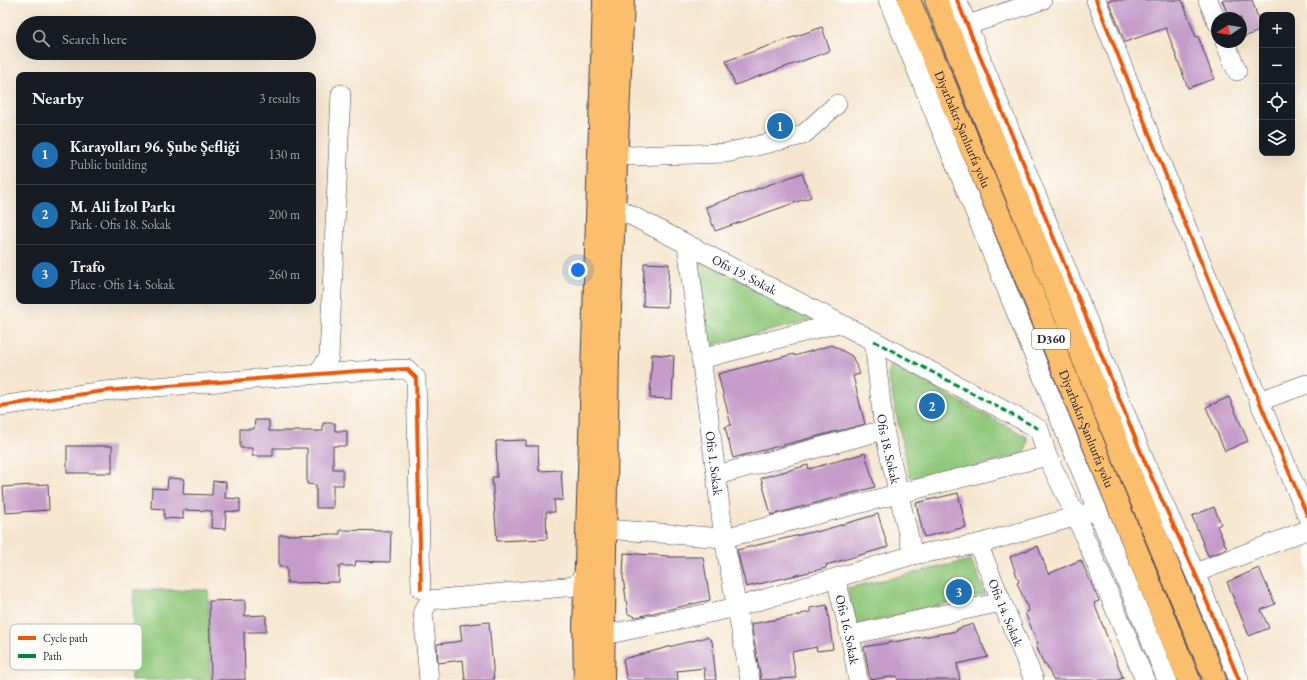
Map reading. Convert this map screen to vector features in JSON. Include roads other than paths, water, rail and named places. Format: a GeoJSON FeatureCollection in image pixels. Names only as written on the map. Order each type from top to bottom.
{"type":"FeatureCollection","features":[{"type":"Feature","properties":{"kind":"main road"},"geometry":{"type":"LineString","coordinates":[[585,680],[586,574],[604,0]]}},
{"type":"Feature","properties":{"kind":"main road"},"geometry":{"type":"LineString","coordinates":[[603,680],[605,634],[608,355],[623,0]]}},
{"type":"Feature","properties":{"kind":"main road","name":"Diyarbakır-Şanlıurfa yolu"},"geometry":{"type":"LineString","coordinates":[[909,0],[1033,295],[1189,680]]}},
{"type":"Feature","properties":{"kind":"main road","name":"Diyarbakır-Şanlıurfa yolu"},"geometry":{"type":"LineString","coordinates":[[936,0],[1215,680]]}},
{"type":"Feature","properties":{"kind":"street"},"geometry":{"type":"LineString","coordinates":[[888,0],[1167,680]]}},
{"type":"Feature","properties":{"kind":"street"},"geometry":{"type":"LineString","coordinates":[[957,0],[1036,198],[1147,467],[1239,680]]}},
{"type":"Feature","properties":{"kind":"street"},"geometry":{"type":"LineString","coordinates":[[968,25],[1042,0]]}},
{"type":"Feature","properties":{"kind":"street"},"geometry":{"type":"LineString","coordinates":[[1096,0],[1186,226],[1307,515]]}},
{"type":"Feature","properties":{"kind":"street"},"geometry":{"type":"LineString","coordinates":[[1208,0],[1213,12]]}},
{"type":"Feature","properties":{"kind":"street"},"geometry":{"type":"LineString","coordinates":[[1227,48],[1237,71]]}},
{"type":"Feature","properties":{"kind":"street"},"geometry":{"type":"LineString","coordinates":[[333,365],[341,94]]}},
{"type":"Feature","properties":{"kind":"street"},"geometry":{"type":"LineString","coordinates":[[617,152],[630,156],[726,153],[803,135],[837,104]]}},
{"type":"Feature","properties":{"kind":"street","name":"Ofis 19. Sokak"},"geometry":{"type":"LineString","coordinates":[[614,207],[874,341],[1039,429],[1048,456]]}},
{"type":"Feature","properties":{"kind":"street","name":"Ofis 1. Sokak"},"geometry":{"type":"LineString","coordinates":[[687,245],[724,538],[750,680]]}},
{"type":"Feature","properties":{"kind":"street"},"geometry":{"type":"LineString","coordinates":[[702,359],[838,323]]}},
{"type":"Feature","properties":{"kind":"street","name":"Ofis 18. Sokak"},"geometry":{"type":"LineString","coordinates":[[874,341],[884,430],[913,555]]}},
{"type":"Feature","properties":{"kind":"street"},"geometry":{"type":"LineString","coordinates":[[0,406],[104,391],[316,374],[333,365],[407,369],[416,378],[429,680]]}},
{"type":"Feature","properties":{"kind":"street"},"geometry":{"type":"LineString","coordinates":[[1259,401],[1307,384]]}},
{"type":"Feature","properties":{"kind":"street"},"geometry":{"type":"LineString","coordinates":[[717,475],[884,430]]}},
{"type":"Feature","properties":{"kind":"street"},"geometry":{"type":"LineString","coordinates":[[606,528],[724,538],[1048,456],[1076,516],[1145,680]]}},
{"type":"Feature","properties":{"kind":"street"},"geometry":{"type":"LineString","coordinates":[[605,634],[737,607],[913,555],[978,544],[1097,510]]}},
{"type":"Feature","properties":{"kind":"street"},"geometry":{"type":"LineString","coordinates":[[1194,573],[1307,530]]}},
{"type":"Feature","properties":{"kind":"street","name":"Ofis 14. Sokak"},"geometry":{"type":"LineString","coordinates":[[978,544],[1000,602],[1034,680]]}},
{"type":"Feature","properties":{"kind":"street"},"geometry":{"type":"LineString","coordinates":[[425,601],[575,586],[586,574]]}},
{"type":"Feature","properties":{"kind":"street","name":"Ofis 16. Sokak"},"geometry":{"type":"LineString","coordinates":[[836,579],[850,635],[858,680]]}},
{"type":"Feature","properties":{"kind":"street"},"geometry":{"type":"LineString","coordinates":[[850,635],[1000,602]]}},
{"type":"Feature","properties":{"kind":"place","name":"Karayolları 96. Şube Şefliği"},"geometry":{"type":"Point","coordinates":[780,126]}},
{"type":"Feature","properties":{"kind":"place","name":"M. Ali İzol Parkı"},"geometry":{"type":"Point","coordinates":[932,406]}},
{"type":"Feature","properties":{"kind":"place","name":"Trafo"},"geometry":{"type":"Point","coordinates":[959,592]}}]}
